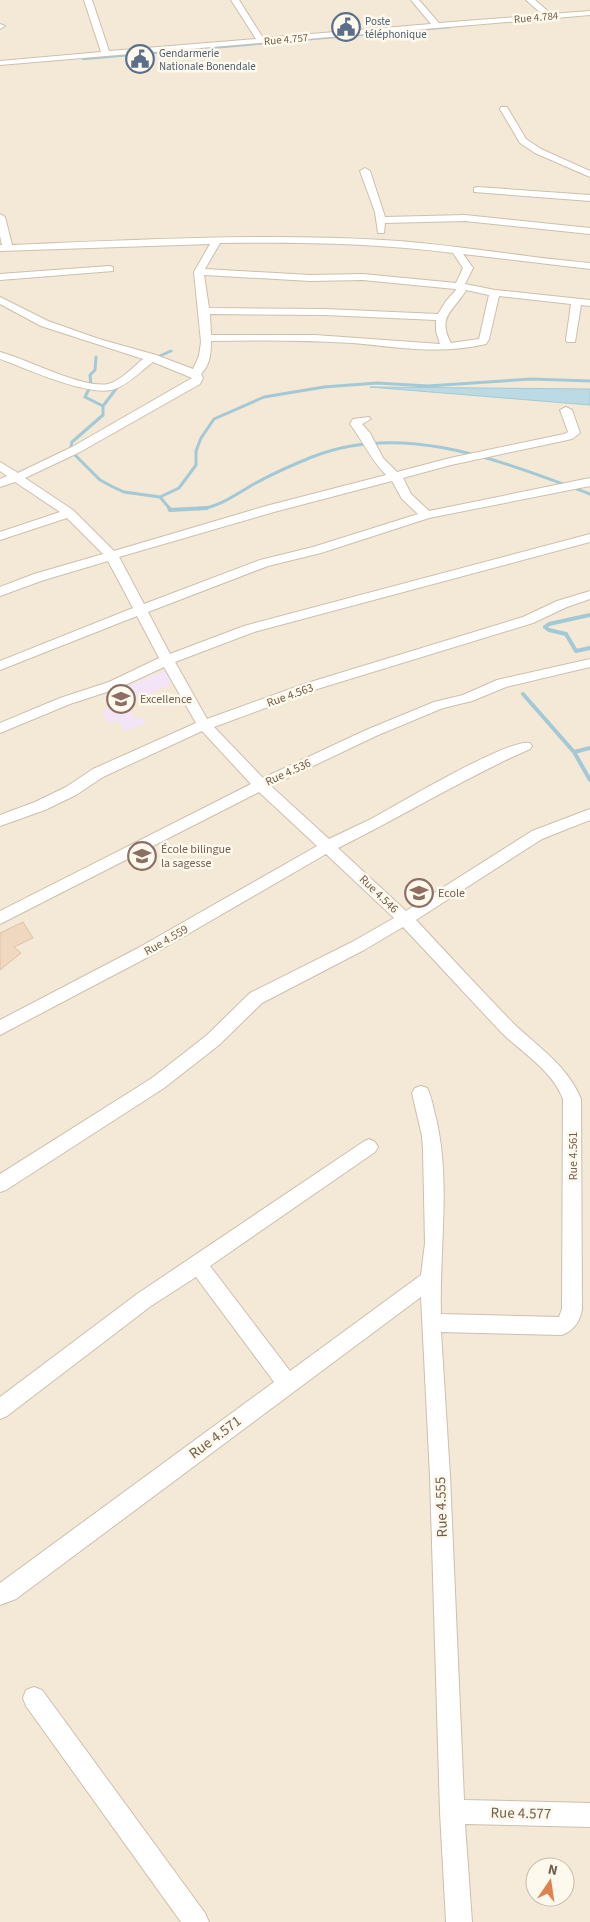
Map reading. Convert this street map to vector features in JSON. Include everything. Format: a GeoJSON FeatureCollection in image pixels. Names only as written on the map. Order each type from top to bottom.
{"type":"FeatureCollection","features":[{"type":"Feature","properties":{"kind":"street"},"geometry":{"type":"LineString","coordinates":[[88,0],[106,55]]}},
{"type":"Feature","properties":{"kind":"street"},"geometry":{"type":"LineString","coordinates":[[235,0],[261,41]]}},
{"type":"Feature","properties":{"kind":"street"},"geometry":{"type":"LineString","coordinates":[[415,0],[437,26]]}},
{"type":"Feature","properties":{"kind":"street"},"geometry":{"type":"LineString","coordinates":[[530,0],[549,16]]}},
{"type":"Feature","properties":{"kind":"street","name":"Rue 4.784"},"geometry":{"type":"LineString","coordinates":[[483,22],[589,14]]}},
{"type":"Feature","properties":{"kind":"street","name":"Rue 4.757"},"geometry":{"type":"LineString","coordinates":[[0,63],[483,22]]}},
{"type":"Feature","properties":{"kind":"street"},"geometry":{"type":"LineString","coordinates":[[504,108],[523,140],[538,152],[590,174]]}},
{"type":"Feature","properties":{"kind":"street"},"geometry":{"type":"LineString","coordinates":[[365,171],[381,220],[382,243]]}},
{"type":"Feature","properties":{"kind":"street"},"geometry":{"type":"LineString","coordinates":[[477,190],[590,198]]}},
{"type":"Feature","properties":{"kind":"street"},"geometry":{"type":"LineString","coordinates":[[0,217],[4,248],[217,240],[382,243],[455,249],[590,266]]}},
{"type":"Feature","properties":{"kind":"street"},"geometry":{"type":"LineString","coordinates":[[381,220],[465,218],[590,230]]}},
{"type":"Feature","properties":{"kind":"street"},"geometry":{"type":"LineString","coordinates":[[195,374],[203,366],[206,338],[199,272],[217,240]]}},
{"type":"Feature","properties":{"kind":"street"},"geometry":{"type":"LineString","coordinates":[[447,347],[442,338],[440,317],[450,301],[461,291],[459,286],[468,268],[455,249]]}},
{"type":"Feature","properties":{"kind":"street"},"geometry":{"type":"LineString","coordinates":[[0,277],[109,269]]}},
{"type":"Feature","properties":{"kind":"street"},"geometry":{"type":"LineString","coordinates":[[199,272],[310,278],[364,277],[459,286],[495,293],[590,303]]}},
{"type":"Feature","properties":{"kind":"street"},"geometry":{"type":"LineString","coordinates":[[206,338],[303,338],[447,347],[482,342],[495,293]]}},
{"type":"Feature","properties":{"kind":"street"},"geometry":{"type":"LineString","coordinates":[[0,300],[37,320],[152,357],[195,374],[198,378],[196,382],[164,398],[80,449],[16,478],[0,483]]}},
{"type":"Feature","properties":{"kind":"street"},"geometry":{"type":"LineString","coordinates":[[571,340],[577,301]]}},
{"type":"Feature","properties":{"kind":"street"},"geometry":{"type":"LineString","coordinates":[[204,310],[325,312],[440,317]]}},
{"type":"Feature","properties":{"kind":"street"},"geometry":{"type":"LineString","coordinates":[[0,354],[76,382],[105,387],[116,385],[152,357]]}},
{"type":"Feature","properties":{"kind":"street"},"geometry":{"type":"LineString","coordinates":[[0,592],[39,577],[261,511],[396,478],[450,462],[535,445],[573,435],[574,428],[566,410]]}},
{"type":"Feature","properties":{"kind":"street"},"geometry":{"type":"LineString","coordinates":[[365,419],[357,421],[356,424],[364,433],[378,460],[396,478],[406,496],[426,515]]}},
{"type":"Feature","properties":{"kind":"street","name":"Rue 4.546"},"geometry":{"type":"LineString","coordinates":[[0,466],[69,513],[112,556],[204,726],[262,785],[405,919],[537,835],[589,814]]}},
{"type":"Feature","properties":{"kind":"street"},"geometry":{"type":"LineString","coordinates":[[0,666],[264,563],[317,550],[426,515],[590,482]]}},
{"type":"Feature","properties":{"kind":"street"},"geometry":{"type":"LineString","coordinates":[[0,536],[69,513]]}},
{"type":"Feature","properties":{"kind":"street"},"geometry":{"type":"LineString","coordinates":[[0,728],[65,701],[114,685],[167,660],[249,629],[590,538]]}},
{"type":"Feature","properties":{"kind":"street","name":"Rue 4.563"},"geometry":{"type":"LineString","coordinates":[[0,821],[40,806],[71,791],[98,773],[204,726],[309,687],[528,620],[562,604],[590,595]]}},
{"type":"Feature","properties":{"kind":"street","name":"Rue 4.536"},"geometry":{"type":"LineString","coordinates":[[0,918],[262,785],[371,733],[439,705],[467,698],[520,678],[590,663]]}},
{"type":"Feature","properties":{"kind":"street","name":"Rue 4.559"},"geometry":{"type":"LineString","coordinates":[[0,1028],[144,952],[328,846],[373,824],[480,765],[525,746]]}},
{"type":"Feature","properties":{"kind":"street"},"geometry":{"type":"LineString","coordinates":[[0,1184],[158,1083],[213,1040],[256,998],[358,946],[405,919]]}},
{"type":"Feature","properties":{"kind":"street","name":"Rue 4.561"},"geometry":{"type":"LineString","coordinates":[[405,919],[510,1030],[544,1060],[570,1090],[572,1099],[572,1316],[562,1326],[431,1323]]}},
{"type":"Feature","properties":{"kind":"street","name":"Rue 4.555"},"geometry":{"type":"LineString","coordinates":[[421,1093],[431,1136],[432,1151],[434,1243],[430,1279],[431,1323],[440,1476],[452,1812],[459,1922]]}},
{"type":"Feature","properties":{"kind":"street"},"geometry":{"type":"LineString","coordinates":[[0,1409],[144,1300],[370,1148]]}},
{"type":"Feature","properties":{"kind":"street"},"geometry":{"type":"LineString","coordinates":[[198,1265],[287,1383]]}},
{"type":"Feature","properties":{"kind":"street","name":"Rue 4.571"},"geometry":{"type":"LineString","coordinates":[[0,1594],[8,1591],[430,1279]]}},
{"type":"Feature","properties":{"kind":"street"},"geometry":{"type":"LineString","coordinates":[[34,1698],[196,1922]]}},
{"type":"Feature","properties":{"kind":"street","name":"Rue 4.577"},"geometry":{"type":"LineString","coordinates":[[452,1812],[590,1815]]}},
{"type":"Feature","properties":{"kind":"shaded area"},"geometry":{"type":"Polygon","coordinates":[[[0,0],[590,0],[590,389],[380,387],[590,405],[590,1922],[0,1922],[0,0]]]}},
{"type":"Feature","properties":{"kind":"shaded area","name":"Excellence"},"geometry":{"type":"Polygon","coordinates":[[[165,671],[173,682],[168,683],[170,685],[126,703],[135,719],[142,717],[146,723],[125,731],[118,721],[108,723],[102,711],[111,708],[104,695],[165,671]]]}},
{"type":"Feature","properties":{"kind":"shaded area","name":"Ecole"},"geometry":{"type":"Polygon","coordinates":[[[421,881],[436,890],[416,906],[402,896],[421,881]]]}},
{"type":"Feature","properties":{"kind":"water"},"geometry":{"type":"Polygon","coordinates":[[[370,387],[590,389],[590,405],[370,387]]]}},
{"type":"Feature","properties":{"kind":"building"},"geometry":{"type":"Polygon","coordinates":[[[23,922],[33,938],[14,947],[21,953],[0,970],[0,933],[23,922]]]}},
{"type":"Feature","properties":{"kind":"waterway"},"geometry":{"type":"LineString","coordinates":[[83,59],[450,27]]}},
{"type":"Feature","properties":{"kind":"waterway"},"geometry":{"type":"LineString","coordinates":[[155,358],[171,351]]}},
{"type":"Feature","properties":{"kind":"waterway"},"geometry":{"type":"LineString","coordinates":[[96,357],[95,370],[90,375],[91,385],[85,397],[103,406]]}},
{"type":"Feature","properties":{"kind":"waterway"},"geometry":{"type":"LineString","coordinates":[[160,497],[179,488],[196,465],[196,451],[201,438],[214,419],[264,397],[324,387],[377,383],[428,386],[531,379],[590,381]]}},
{"type":"Feature","properties":{"kind":"waterway"},"geometry":{"type":"LineString","coordinates":[[103,406],[119,385]]}},
{"type":"Feature","properties":{"kind":"waterway"},"geometry":{"type":"LineString","coordinates":[[103,406],[103,415],[72,442],[70,450],[100,480],[113,487],[124,492],[160,497]]}},
{"type":"Feature","properties":{"kind":"waterway"},"geometry":{"type":"LineString","coordinates":[[207,508],[221,503],[268,477],[312,457],[347,447],[382,443],[417,444],[488,458],[590,494]]}},
{"type":"Feature","properties":{"kind":"waterway"},"geometry":{"type":"LineString","coordinates":[[160,497],[170,509]]}},
{"type":"Feature","properties":{"kind":"waterway"},"geometry":{"type":"LineString","coordinates":[[169,508],[170,510],[207,508]]}},
{"type":"Feature","properties":{"kind":"waterway"},"geometry":{"type":"LineString","coordinates":[[199,509],[207,508]]}},
{"type":"Feature","properties":{"kind":"waterway"},"geometry":{"type":"LineString","coordinates":[[590,615],[549,624],[545,627],[549,630],[566,634],[576,651],[590,648]]}},
{"type":"Feature","properties":{"kind":"waterway"},"geometry":{"type":"LineString","coordinates":[[523,694],[574,752]]}},
{"type":"Feature","properties":{"kind":"waterway"},"geometry":{"type":"LineString","coordinates":[[574,752],[590,748]]}},
{"type":"Feature","properties":{"kind":"waterway"},"geometry":{"type":"LineString","coordinates":[[574,752],[590,780]]}},
{"type":"Feature","properties":{"kind":"place","name":"Poste téléphonique"},"geometry":{"type":"Point","coordinates":[346,27]}},
{"type":"Feature","properties":{"kind":"place","name":"Gendarmerie Nationale Bonendale"},"geometry":{"type":"Point","coordinates":[140,59]}},
{"type":"Feature","properties":{"kind":"place","name":"Excellence"},"geometry":{"type":"Point","coordinates":[121,699]}},
{"type":"Feature","properties":{"kind":"place","name":"École bilingue la sagesse"},"geometry":{"type":"Point","coordinates":[142,856]}},
{"type":"Feature","properties":{"kind":"place","name":"Ecole"},"geometry":{"type":"Point","coordinates":[419,893]}}]}
